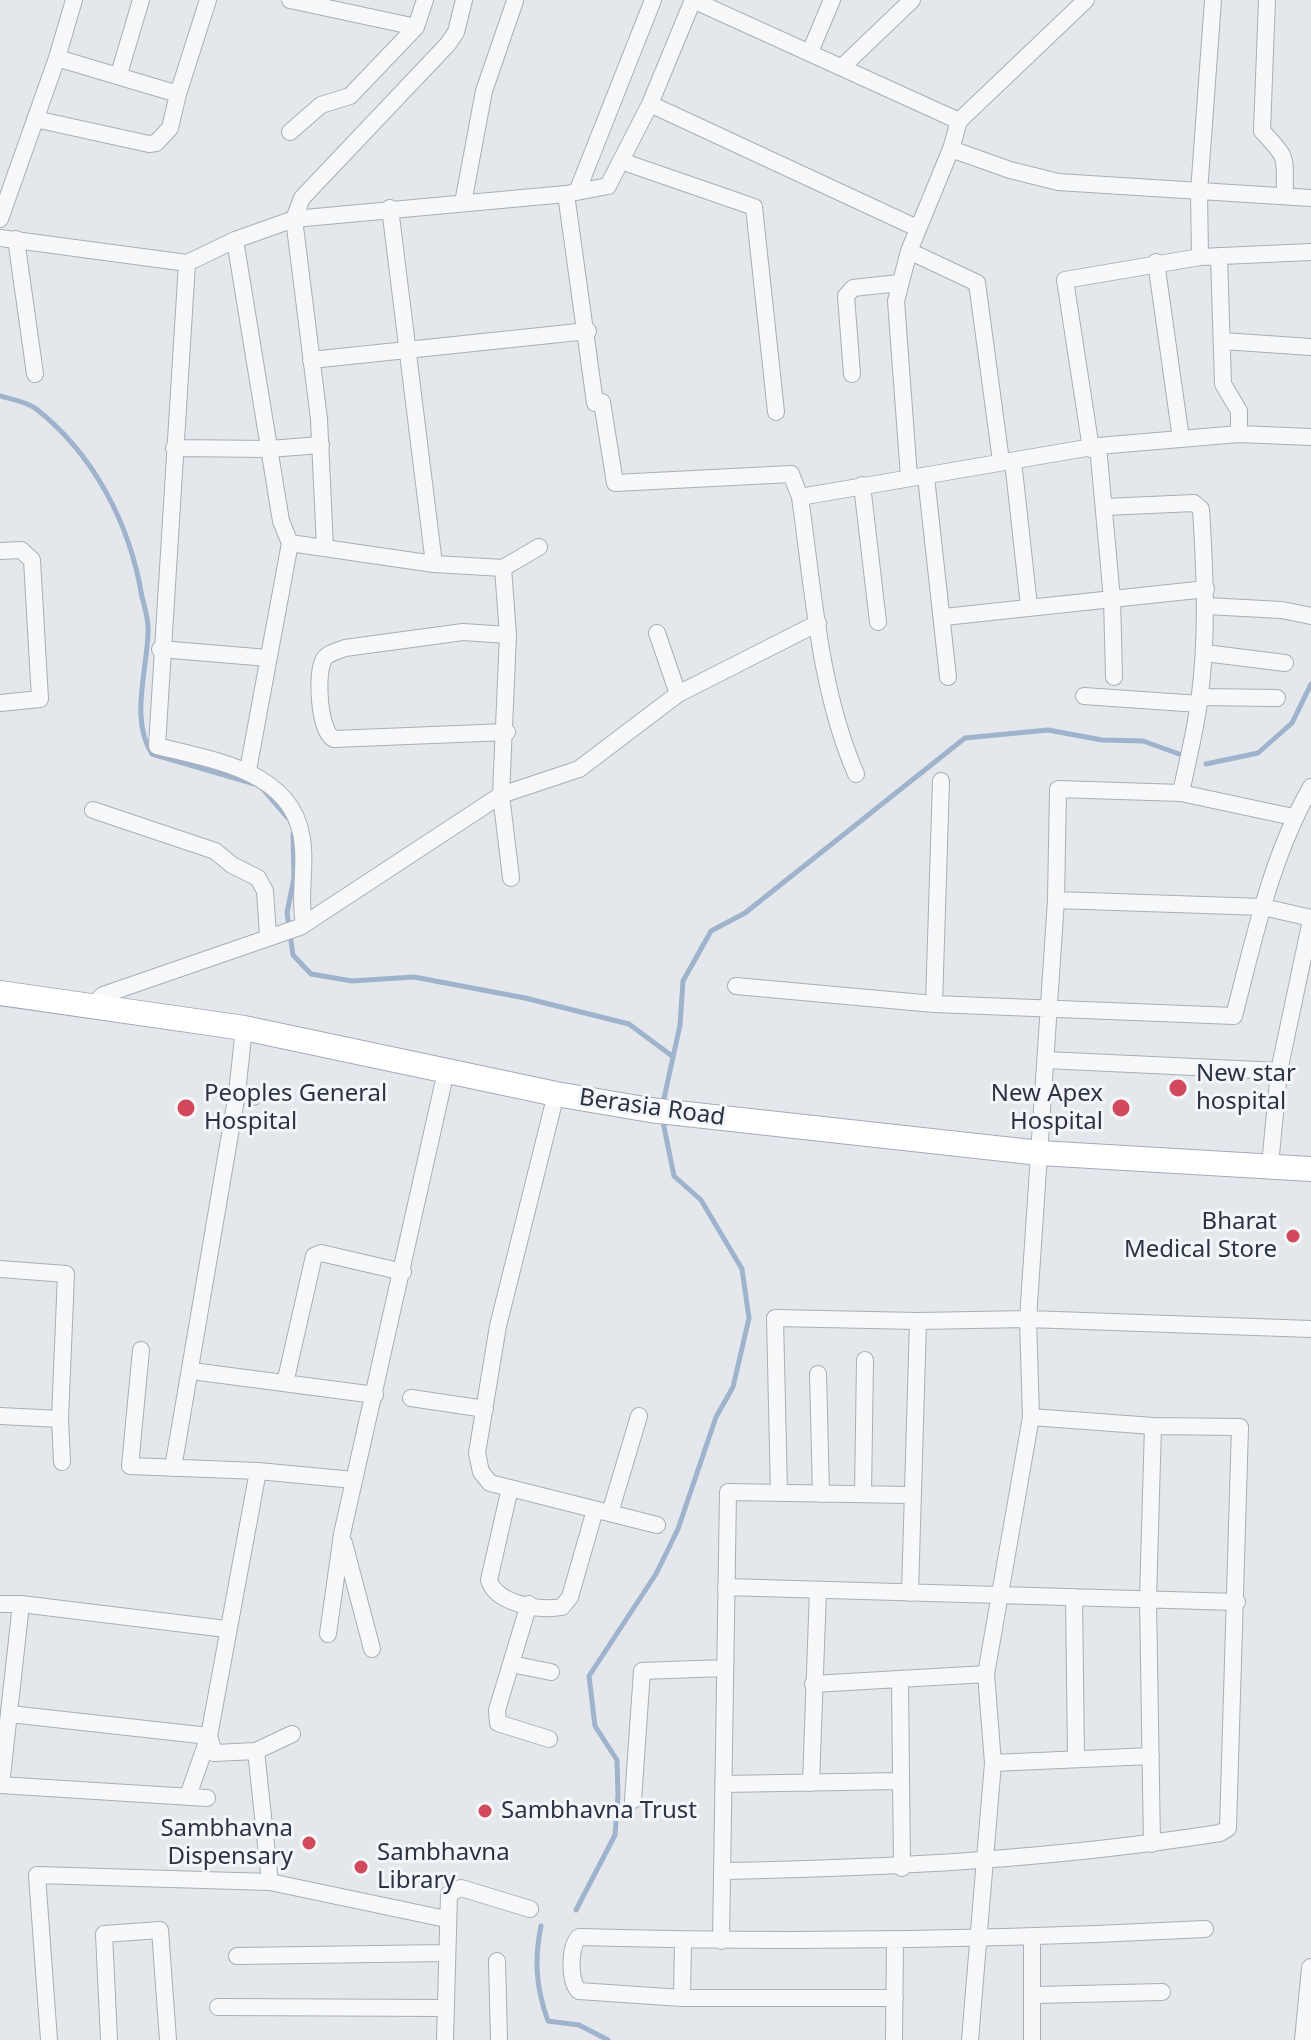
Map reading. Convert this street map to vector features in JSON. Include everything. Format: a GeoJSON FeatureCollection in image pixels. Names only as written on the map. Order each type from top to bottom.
{"type":"FeatureCollection","features":[{"type":"Feature","properties":{"kind":"main road","name":"Berasia Road"},"geometry":{"type":"LineString","coordinates":[[0,993],[92,1006],[554,1101],[648,1117],[1040,1160],[1311,1183]]}},
{"type":"Feature","properties":{"kind":"main road","name":"Berasia Road"},"geometry":{"type":"LineString","coordinates":[[0,1008],[243,1036]]}},
{"type":"Feature","properties":{"kind":"main road","name":"Berasia Road"},"geometry":{"type":"LineString","coordinates":[[1040,1160],[1270,1165],[1311,1169]]}},
{"type":"Feature","properties":{"kind":"street"},"geometry":{"type":"LineString","coordinates":[[0,219],[57,58],[74,0]]}},
{"type":"Feature","properties":{"kind":"street"},"geometry":{"type":"LineString","coordinates":[[119,74],[141,0]]}},
{"type":"Feature","properties":{"kind":"street"},"geometry":{"type":"LineString","coordinates":[[35,119],[156,143],[170,128],[208,0]]}},
{"type":"Feature","properties":{"kind":"street"},"geometry":{"type":"LineString","coordinates":[[290,0],[416,27]]}},
{"type":"Feature","properties":{"kind":"street"},"geometry":{"type":"LineString","coordinates":[[290,132],[321,105],[350,96],[416,27],[425,0]]}},
{"type":"Feature","properties":{"kind":"street"},"geometry":{"type":"LineString","coordinates":[[325,548],[321,445],[294,219],[302,198],[448,44],[456,32],[464,0]]}},
{"type":"Feature","properties":{"kind":"street"},"geometry":{"type":"LineString","coordinates":[[653,0],[571,193],[595,403],[602,402],[615,483],[791,474],[800,497],[818,623],[841,740],[856,774]]}},
{"type":"Feature","properties":{"kind":"street"},"geometry":{"type":"LineString","coordinates":[[35,374],[8,239],[187,263],[235,240],[294,219],[571,193],[608,186],[650,104],[693,0],[959,121]]}},
{"type":"Feature","properties":{"kind":"street"},"geometry":{"type":"LineString","coordinates":[[810,52],[832,0]]}},
{"type":"Feature","properties":{"kind":"street"},"geometry":{"type":"LineString","coordinates":[[842,67],[912,0]]}},
{"type":"Feature","properties":{"kind":"street"},"geometry":{"type":"LineString","coordinates":[[948,677],[944,617],[918,477],[896,301],[899,283],[959,121],[1086,0]]}},
{"type":"Feature","properties":{"kind":"street"},"geometry":{"type":"LineString","coordinates":[[1200,257],[1199,192],[1215,14],[1213,0]]}},
{"type":"Feature","properties":{"kind":"street"},"geometry":{"type":"LineString","coordinates":[[1267,0],[1262,131],[1281,148],[1284,155],[1285,196]]}},
{"type":"Feature","properties":{"kind":"street"},"geometry":{"type":"LineString","coordinates":[[463,203],[484,91],[515,1]]}},
{"type":"Feature","properties":{"kind":"street"},"geometry":{"type":"LineString","coordinates":[[57,58],[178,94]]}},
{"type":"Feature","properties":{"kind":"street"},"geometry":{"type":"LineString","coordinates":[[650,104],[917,228]]}},
{"type":"Feature","properties":{"kind":"street"},"geometry":{"type":"LineString","coordinates":[[951,149],[1010,170],[1058,182],[1311,198]]}},
{"type":"Feature","properties":{"kind":"street"},"geometry":{"type":"LineString","coordinates":[[621,161],[754,207],[776,412]]}},
{"type":"Feature","properties":{"kind":"street"},"geometry":{"type":"LineString","coordinates":[[390,208],[434,564]]}},
{"type":"Feature","properties":{"kind":"street"},"geometry":{"type":"LineString","coordinates":[[235,240],[281,521],[290,543],[248,770]]}},
{"type":"Feature","properties":{"kind":"street"},"geometry":{"type":"LineString","coordinates":[[909,251],[977,283],[1029,606]]}},
{"type":"Feature","properties":{"kind":"street"},"geometry":{"type":"LineString","coordinates":[[1114,677],[1105,507],[1065,280],[1156,262],[1311,252]]}},
{"type":"Feature","properties":{"kind":"street"},"geometry":{"type":"LineString","coordinates":[[1219,256],[1223,384],[1239,411],[1239,434]]}},
{"type":"Feature","properties":{"kind":"street"},"geometry":{"type":"LineString","coordinates":[[1156,262],[1181,439]]}},
{"type":"Feature","properties":{"kind":"street"},"geometry":{"type":"LineString","coordinates":[[187,263],[160,649],[157,746],[248,770],[278,791],[293,812],[303,845],[302,925]]}},
{"type":"Feature","properties":{"kind":"street"},"geometry":{"type":"LineString","coordinates":[[852,374],[846,296],[853,288],[899,283]]}},
{"type":"Feature","properties":{"kind":"street"},"geometry":{"type":"LineString","coordinates":[[311,360],[588,331]]}},
{"type":"Feature","properties":{"kind":"street"},"geometry":{"type":"LineString","coordinates":[[1223,341],[1311,347]]}},
{"type":"Feature","properties":{"kind":"street"},"geometry":{"type":"LineString","coordinates":[[800,497],[1094,447],[1239,434],[1311,437]]}},
{"type":"Feature","properties":{"kind":"street"},"geometry":{"type":"LineString","coordinates":[[174,448],[269,449],[321,445]]}},
{"type":"Feature","properties":{"kind":"street"},"geometry":{"type":"LineString","coordinates":[[862,485],[878,622]]}},
{"type":"Feature","properties":{"kind":"street"},"geometry":{"type":"LineString","coordinates":[[1105,507],[1194,503],[1201,509],[1206,598],[1205,653],[1200,700],[1181,793]]}},
{"type":"Feature","properties":{"kind":"street"},"geometry":{"type":"LineString","coordinates":[[290,543],[434,564],[503,568],[539,547]]}},
{"type":"Feature","properties":{"kind":"street"},"geometry":{"type":"LineString","coordinates":[[0,551],[21,550],[32,560],[40,699],[0,703]]}},
{"type":"Feature","properties":{"kind":"street"},"geometry":{"type":"LineString","coordinates":[[503,568],[508,635],[507,732],[501,795],[511,878]]}},
{"type":"Feature","properties":{"kind":"street"},"geometry":{"type":"LineString","coordinates":[[944,617],[1112,599],[1206,598],[1311,616]]}},
{"type":"Feature","properties":{"kind":"street"},"geometry":{"type":"LineString","coordinates":[[92,1006],[103,995],[302,925],[501,795],[579,769],[678,694],[818,623]]}},
{"type":"Feature","properties":{"kind":"street"},"geometry":{"type":"LineString","coordinates":[[507,732],[334,739],[324,731],[322,722],[322,679],[323,659],[345,648],[463,632],[508,635]]}},
{"type":"Feature","properties":{"kind":"street"},"geometry":{"type":"LineString","coordinates":[[657,633],[678,694]]}},
{"type":"Feature","properties":{"kind":"street"},"geometry":{"type":"LineString","coordinates":[[160,649],[268,658]]}},
{"type":"Feature","properties":{"kind":"street"},"geometry":{"type":"LineString","coordinates":[[1205,653],[1285,663]]}},
{"type":"Feature","properties":{"kind":"street"},"geometry":{"type":"LineString","coordinates":[[1084,696],[1200,700],[1277,698]]}},
{"type":"Feature","properties":{"kind":"street"},"geometry":{"type":"LineString","coordinates":[[934,1004],[941,781]]}},
{"type":"Feature","properties":{"kind":"street"},"geometry":{"type":"LineString","coordinates":[[736,986],[934,1004],[1234,1016],[1263,907],[1293,817],[1311,787]]}},
{"type":"Feature","properties":{"kind":"street"},"geometry":{"type":"LineString","coordinates":[[970,2040],[993,1763],[986,1674],[1031,1417],[1028,1319],[1050,1008],[1058,789],[1181,793],[1293,817]]}},
{"type":"Feature","properties":{"kind":"street"},"geometry":{"type":"LineString","coordinates":[[93,810],[215,851],[232,865],[258,878],[265,891],[273,934]]}},
{"type":"Feature","properties":{"kind":"street"},"geometry":{"type":"LineString","coordinates":[[1056,900],[1263,907],[1311,919],[1279,1071],[1270,1165]]}},
{"type":"Feature","properties":{"kind":"street"},"geometry":{"type":"LineString","coordinates":[[173,1468],[245,1095],[243,1036]]}},
{"type":"Feature","properties":{"kind":"street"},"geometry":{"type":"LineString","coordinates":[[1046,1060],[1279,1071]]}},
{"type":"Feature","properties":{"kind":"street"},"geometry":{"type":"LineString","coordinates":[[328,1634],[342,1534],[444,1079]]}},
{"type":"Feature","properties":{"kind":"street"},"geometry":{"type":"LineString","coordinates":[[554,1101],[498,1326],[477,1453],[481,1472],[490,1483],[657,1525]]}},
{"type":"Feature","properties":{"kind":"street"},"geometry":{"type":"LineString","coordinates":[[285,1383],[314,1256],[321,1253],[403,1272]]}},
{"type":"Feature","properties":{"kind":"street"},"geometry":{"type":"LineString","coordinates":[[0,1269],[66,1274],[60,1419],[62,1462]]}},
{"type":"Feature","properties":{"kind":"street"},"geometry":{"type":"LineString","coordinates":[[779,1493],[775,1318],[918,1321],[1028,1319],[1311,1329]]}},
{"type":"Feature","properties":{"kind":"street"},"geometry":{"type":"LineString","coordinates":[[910,1593],[918,1321]]}},
{"type":"Feature","properties":{"kind":"street"},"geometry":{"type":"LineString","coordinates":[[141,1350],[130,1466],[258,1471],[354,1480]]}},
{"type":"Feature","properties":{"kind":"street"},"geometry":{"type":"LineString","coordinates":[[863,1494],[865,1360]]}},
{"type":"Feature","properties":{"kind":"street"},"geometry":{"type":"LineString","coordinates":[[192,1371],[375,1395]]}},
{"type":"Feature","properties":{"kind":"street"},"geometry":{"type":"LineString","coordinates":[[818,1374],[821,1494]]}},
{"type":"Feature","properties":{"kind":"street"},"geometry":{"type":"LineString","coordinates":[[411,1398],[485,1409]]}},
{"type":"Feature","properties":{"kind":"street"},"geometry":{"type":"LineString","coordinates":[[0,1416],[60,1419]]}},
{"type":"Feature","properties":{"kind":"street"},"geometry":{"type":"LineString","coordinates":[[510,1488],[489,1580],[492,1589],[504,1598],[550,1609],[562,1607],[570,1597],[639,1416]]}},
{"type":"Feature","properties":{"kind":"street"},"geometry":{"type":"LineString","coordinates":[[722,1871],[902,1868],[985,1861],[1152,1844],[1220,1833],[1228,1828],[1240,1427],[1153,1426],[1031,1417]]}},
{"type":"Feature","properties":{"kind":"street"},"geometry":{"type":"LineString","coordinates":[[1152,1844],[1148,1599],[1153,1426]]}},
{"type":"Feature","properties":{"kind":"street"},"geometry":{"type":"LineString","coordinates":[[188,1796],[209,1736],[226,1629],[258,1471]]}},
{"type":"Feature","properties":{"kind":"street"},"geometry":{"type":"LineString","coordinates":[[721,1941],[728,1492],[911,1495]]}},
{"type":"Feature","properties":{"kind":"street"},"geometry":{"type":"LineString","coordinates":[[342,1534],[372,1649]]}},
{"type":"Feature","properties":{"kind":"street"},"geometry":{"type":"LineString","coordinates":[[726,1587],[1237,1602]]}},
{"type":"Feature","properties":{"kind":"street"},"geometry":{"type":"LineString","coordinates":[[811,1783],[818,1590]]}},
{"type":"Feature","properties":{"kind":"street"},"geometry":{"type":"LineString","coordinates":[[1074,1597],[1076,1758]]}},
{"type":"Feature","properties":{"kind":"street"},"geometry":{"type":"LineString","coordinates":[[0,1604],[226,1629]]}},
{"type":"Feature","properties":{"kind":"street"},"geometry":{"type":"LineString","coordinates":[[21,1604],[0,1785],[207,1798]]}},
{"type":"Feature","properties":{"kind":"street"},"geometry":{"type":"LineString","coordinates":[[529,1604],[497,1710],[498,1723],[549,1739]]}},
{"type":"Feature","properties":{"kind":"street"},"geometry":{"type":"LineString","coordinates":[[511,1664],[551,1672]]}},
{"type":"Feature","properties":{"kind":"street"},"geometry":{"type":"LineString","coordinates":[[633,1800],[642,1671],[725,1668]]}},
{"type":"Feature","properties":{"kind":"street"},"geometry":{"type":"LineString","coordinates":[[813,1684],[986,1674]]}},
{"type":"Feature","properties":{"kind":"street"},"geometry":{"type":"LineString","coordinates":[[900,1680],[902,1868]]}},
{"type":"Feature","properties":{"kind":"street"},"geometry":{"type":"LineString","coordinates":[[10,1714],[209,1736]]}},
{"type":"Feature","properties":{"kind":"street"},"geometry":{"type":"LineString","coordinates":[[209,1736],[214,1753],[256,1751],[292,1734]]}},
{"type":"Feature","properties":{"kind":"street"},"geometry":{"type":"LineString","coordinates":[[256,1751],[270,1882]]}},
{"type":"Feature","properties":{"kind":"street"},"geometry":{"type":"LineString","coordinates":[[993,1763],[1151,1756]]}},
{"type":"Feature","properties":{"kind":"street"},"geometry":{"type":"LineString","coordinates":[[723,1784],[900,1781]]}},
{"type":"Feature","properties":{"kind":"street"},"geometry":{"type":"LineString","coordinates":[[49,2040],[37,1875],[270,1882],[446,1919]]}},
{"type":"Feature","properties":{"kind":"street"},"geometry":{"type":"LineString","coordinates":[[445,2040],[449,1894],[461,1888],[530,1909]]}},
{"type":"Feature","properties":{"kind":"street"},"geometry":{"type":"LineString","coordinates":[[895,1998],[682,1998],[579,1991],[572,1982],[573,1944],[579,1937],[683,1942],[895,1941],[1205,1929]]}},
{"type":"Feature","properties":{"kind":"street"},"geometry":{"type":"LineString","coordinates":[[109,2040],[104,1934],[160,1930],[168,2040]]}},
{"type":"Feature","properties":{"kind":"street"},"geometry":{"type":"LineString","coordinates":[[1032,1938],[1035,1995],[1032,2040]]}},
{"type":"Feature","properties":{"kind":"street"},"geometry":{"type":"LineString","coordinates":[[894,2040],[895,1941]]}},
{"type":"Feature","properties":{"kind":"street"},"geometry":{"type":"LineString","coordinates":[[682,1998],[683,1942]]}},
{"type":"Feature","properties":{"kind":"street"},"geometry":{"type":"LineString","coordinates":[[237,1956],[445,1953]]}},
{"type":"Feature","properties":{"kind":"street"},"geometry":{"type":"LineString","coordinates":[[497,1961],[499,2040]]}},
{"type":"Feature","properties":{"kind":"street"},"geometry":{"type":"LineString","coordinates":[[1304,2040],[1311,1968]]}},
{"type":"Feature","properties":{"kind":"street"},"geometry":{"type":"LineString","coordinates":[[1035,1995],[1162,1992]]}},
{"type":"Feature","properties":{"kind":"street"},"geometry":{"type":"LineString","coordinates":[[218,2007],[445,2008]]}},
{"type":"Feature","properties":{"kind":"waterway"},"geometry":{"type":"LineString","coordinates":[[0,396],[35,408],[56,426],[92,469],[118,517],[129,543],[147,619],[141,711],[145,741],[152,754],[255,784]]}},
{"type":"Feature","properties":{"kind":"waterway"},"geometry":{"type":"LineString","coordinates":[[1206,764],[1258,753],[1292,723],[1311,684]]}},
{"type":"Feature","properties":{"kind":"waterway"},"geometry":{"type":"LineString","coordinates":[[663,1103],[680,1025],[683,981],[711,931],[745,913],[965,738],[1048,730],[1102,740],[1143,741],[1179,754]]}},
{"type":"Feature","properties":{"kind":"waterway"},"geometry":{"type":"LineString","coordinates":[[263,789],[288,818]]}},
{"type":"Feature","properties":{"kind":"waterway"},"geometry":{"type":"LineString","coordinates":[[293,834],[294,878],[287,913],[293,955],[311,974],[352,981],[414,977],[525,998],[629,1024],[672,1056]]}},
{"type":"Feature","properties":{"kind":"waterway"},"geometry":{"type":"LineString","coordinates":[[576,1910],[615,1835],[618,1795],[617,1760],[595,1726],[589,1676],[656,1574],[678,1529],[716,1417],[733,1387],[749,1318],[742,1269],[701,1200],[674,1176],[662,1117]]}},
{"type":"Feature","properties":{"kind":"waterway"},"geometry":{"type":"LineString","coordinates":[[541,1926],[537,1974],[548,2021],[579,2025],[608,2040]]}},
{"type":"Feature","properties":{"kind":"place","name":"New star hospital"},"geometry":{"type":"Point","coordinates":[1178,1088]}},
{"type":"Feature","properties":{"kind":"place","name":"Peoples General Hospital"},"geometry":{"type":"Point","coordinates":[186,1108]}},
{"type":"Feature","properties":{"kind":"place","name":"New Apex Hospital"},"geometry":{"type":"Point","coordinates":[1121,1108]}},
{"type":"Feature","properties":{"kind":"place","name":"Bharat Medical Store"},"geometry":{"type":"Point","coordinates":[1293,1236]}},
{"type":"Feature","properties":{"kind":"place","name":"Sambhavna Trust"},"geometry":{"type":"Point","coordinates":[485,1811]}},
{"type":"Feature","properties":{"kind":"place","name":"Sambhavna Dispensary"},"geometry":{"type":"Point","coordinates":[309,1843]}},
{"type":"Feature","properties":{"kind":"place","name":"Sambhavna Library"},"geometry":{"type":"Point","coordinates":[361,1867]}}]}
